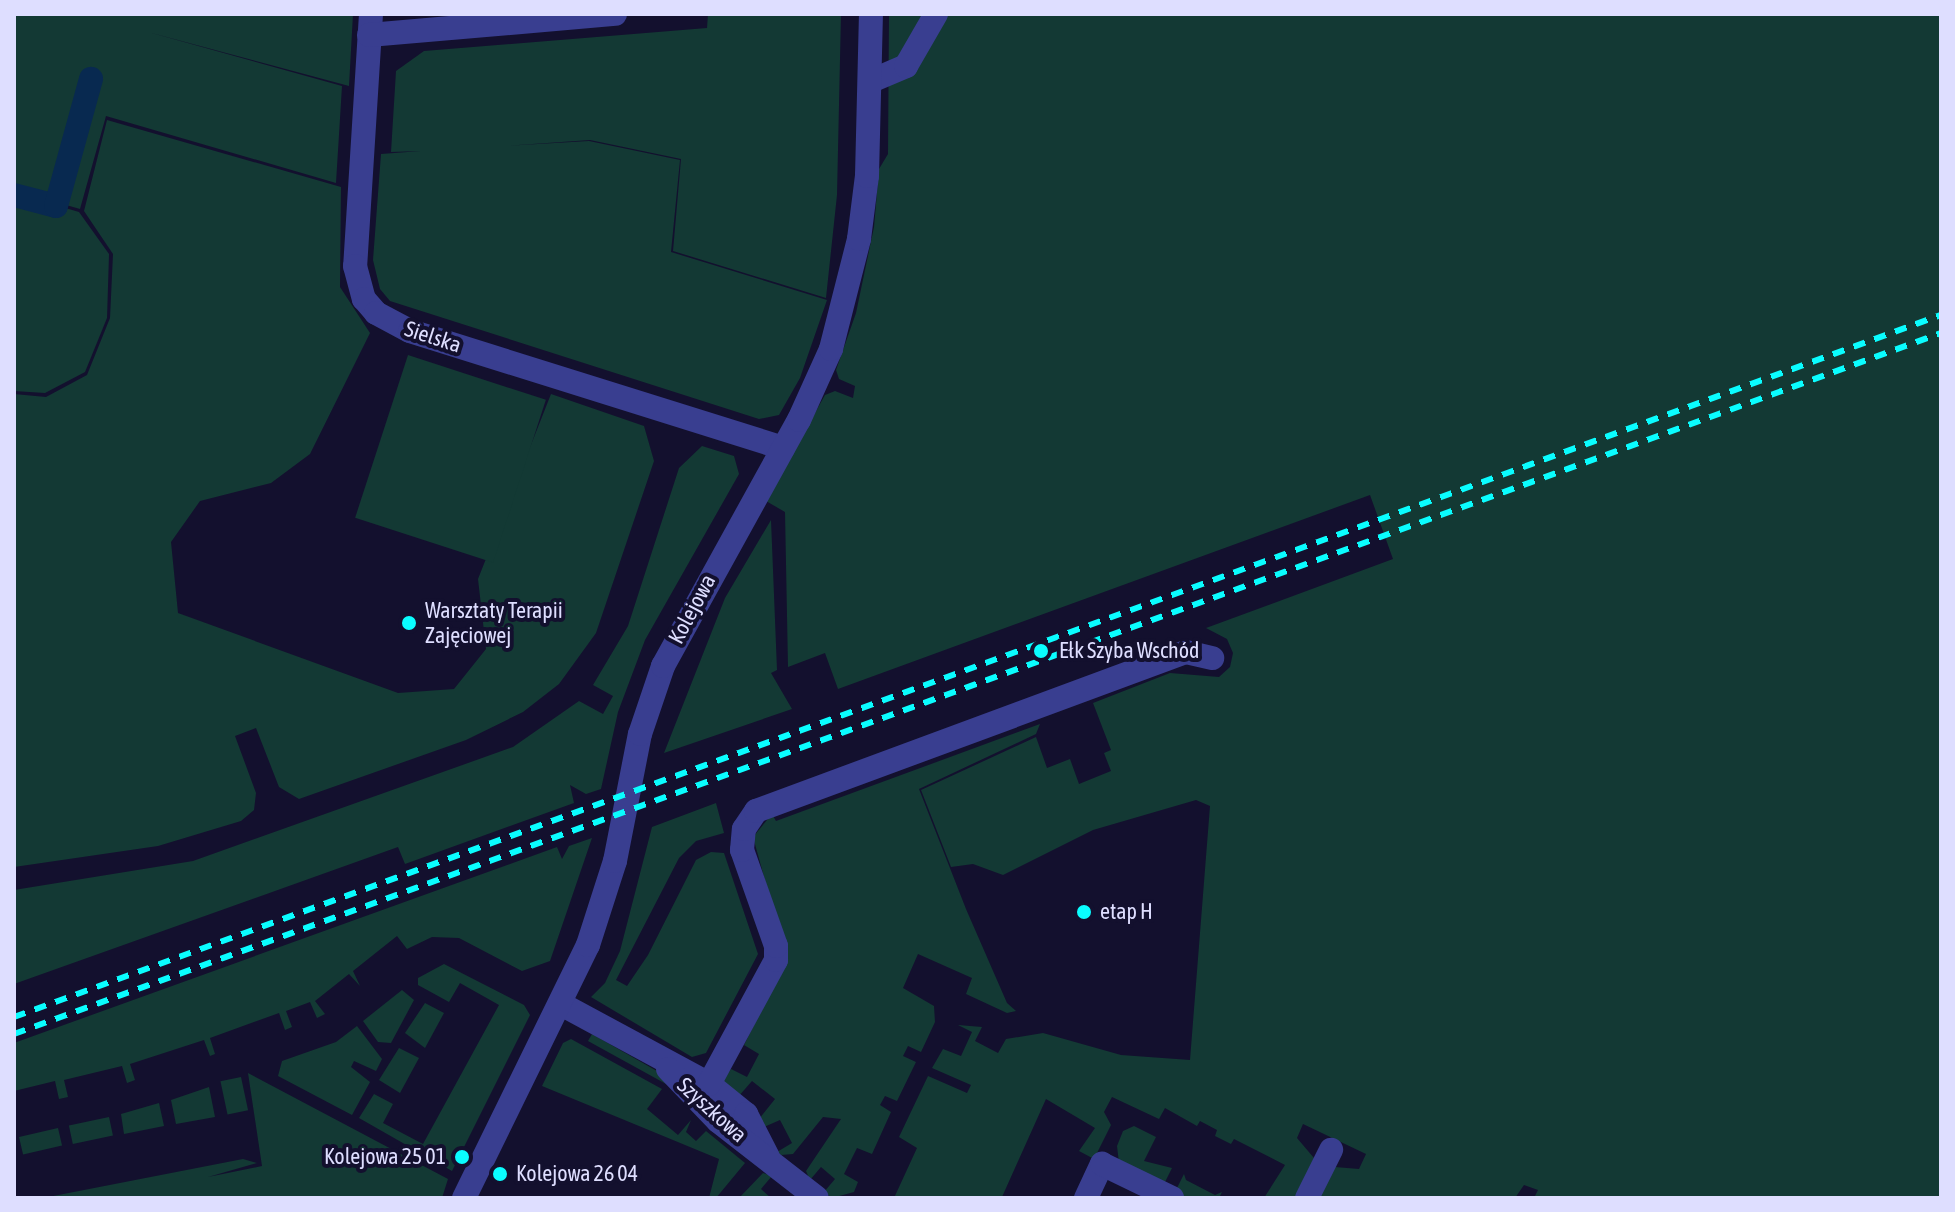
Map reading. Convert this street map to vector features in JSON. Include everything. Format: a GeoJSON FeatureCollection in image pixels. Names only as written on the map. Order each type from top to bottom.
{"type":"FeatureCollection","features":[{"type":"Feature","properties":{"kind":"street"},"geometry":{"type":"LineString","coordinates":[[370,25],[615,14]]}},
{"type":"Feature","properties":{"kind":"street","name":"Kolejowa"},"geometry":{"type":"LineString","coordinates":[[464,1198],[561,1004],[605,896],[634,756],[663,666],[820,377],[848,294],[867,176],[871,14]]}},
{"type":"Feature","properties":{"kind":"street"},"geometry":{"type":"LineString","coordinates":[[871,81],[906,66],[936,14]]}},
{"type":"Feature","properties":{"kind":"street","name":"Sielska"},"geometry":{"type":"LineString","coordinates":[[370,25],[355,266],[364,299],[376,313],[410,331],[783,448]]}},
{"type":"Feature","properties":{"kind":"street"},"geometry":{"type":"LineString","coordinates":[[709,1084],[776,960],[774,939],[742,850],[744,829],[756,811],[1186,652],[1212,658]]}},
{"type":"Feature","properties":{"kind":"street","name":"Szyszkowa"},"geometry":{"type":"LineString","coordinates":[[561,1004],[709,1084],[746,1114],[768,1157]]}},
{"type":"Feature","properties":{"kind":"street","name":"Szyszkowa"},"geometry":{"type":"LineString","coordinates":[[660,1060],[718,1121],[817,1198]]}},
{"type":"Feature","properties":{"kind":"street"},"geometry":{"type":"LineString","coordinates":[[1307,1198],[1331,1150]]}},
{"type":"Feature","properties":{"kind":"street"},"geometry":{"type":"LineString","coordinates":[[1086,1198],[1102,1164],[1172,1198]]}},
{"type":"Feature","properties":{"kind":"green space"},"geometry":{"type":"Polygon","coordinates":[[[14,14],[353,14],[349,86],[148,32],[342,86],[336,183],[106,116],[80,209],[14,190],[14,14]]]}},
{"type":"Feature","properties":{"kind":"green space"},"geometry":{"type":"Polygon","coordinates":[[[708,14],[841,14],[837,195],[826,298],[673,251],[681,159],[590,140],[505,146],[589,141],[680,160],[671,252],[827,300],[800,378],[779,415],[759,419],[390,301],[380,289],[373,260],[381,154],[421,151],[391,152],[396,71],[424,51],[707,28],[708,14]]]}},
{"type":"Feature","properties":{"kind":"green space"},"geometry":{"type":"Polygon","coordinates":[[[889,14],[1941,14],[1941,1198],[1534,1198],[1538,1190],[1524,1185],[1515,1198],[1316,1198],[1335,1167],[1359,1169],[1366,1154],[1303,1124],[1297,1138],[1314,1158],[1298,1198],[1264,1198],[1285,1165],[1234,1139],[1231,1144],[1215,1136],[1217,1130],[1200,1121],[1197,1126],[1165,1108],[1159,1119],[1112,1097],[1104,1112],[1111,1125],[1094,1159],[1079,1151],[1095,1128],[1046,1099],[1002,1197],[894,1198],[917,1148],[899,1137],[928,1076],[967,1093],[971,1085],[932,1068],[943,1049],[961,1056],[972,1032],[958,1025],[982,1027],[975,1041],[998,1053],[1006,1039],[1043,1033],[1121,1055],[1190,1060],[1210,806],[1196,800],[1093,830],[1003,875],[973,864],[951,867],[921,790],[1036,737],[1047,768],[1070,759],[1079,784],[1111,771],[1104,753],[1111,750],[1093,703],[1170,673],[1219,677],[1230,667],[1233,653],[1227,639],[1206,628],[1393,559],[1370,495],[838,689],[825,653],[788,667],[785,512],[766,501],[825,395],[835,391],[853,398],[855,386],[839,379],[836,370],[856,313],[874,227],[879,169],[888,154],[889,14]]]}},
{"type":"Feature","properties":{"kind":"green space"},"geometry":{"type":"Polygon","coordinates":[[[107,120],[341,187],[340,287],[370,333],[310,454],[271,483],[200,501],[171,542],[178,613],[398,693],[454,689],[486,649],[478,579],[551,394],[644,426],[654,461],[596,633],[559,684],[523,712],[466,740],[299,799],[279,787],[256,728],[235,736],[256,793],[254,810],[241,821],[158,846],[14,867],[14,394],[46,397],[87,375],[110,318],[113,254],[84,211],[107,120]]]}},
{"type":"Feature","properties":{"kind":"green space"},"geometry":{"type":"Polygon","coordinates":[[[14,193],[79,212],[109,254],[107,318],[85,372],[45,393],[14,391],[14,193]]]}},
{"type":"Feature","properties":{"kind":"green space"},"geometry":{"type":"Polygon","coordinates":[[[408,355],[546,400],[493,562],[355,518],[408,355]]]}},
{"type":"Feature","properties":{"kind":"green space"},"geometry":{"type":"Polygon","coordinates":[[[702,446],[734,456],[739,474],[645,640],[618,712],[601,789],[586,794],[570,785],[574,803],[405,864],[398,847],[14,984],[14,890],[193,861],[513,747],[579,701],[603,714],[613,696],[593,685],[628,626],[679,468],[702,446]]]}},
{"type":"Feature","properties":{"kind":"green space"},"geometry":{"type":"Polygon","coordinates":[[[771,520],[777,670],[771,673],[792,709],[664,753],[725,598],[771,520]]]}},
{"type":"Feature","properties":{"kind":"green space"},"geometry":{"type":"Polygon","coordinates":[[[1040,724],[1036,734],[919,789],[1007,1003],[1016,1011],[1007,1013],[966,994],[972,978],[918,954],[903,988],[934,1006],[935,1022],[921,1052],[908,1046],[903,1056],[916,1062],[897,1101],[885,1096],[880,1105],[891,1112],[872,1154],[857,1148],[844,1174],[858,1182],[854,1192],[832,1198],[824,1192],[835,1179],[821,1167],[810,1180],[806,1171],[841,1119],[823,1117],[793,1154],[781,1155],[777,1152],[792,1143],[780,1120],[764,1127],[759,1119],[775,1099],[752,1081],[738,1097],[723,1080],[731,1069],[747,1077],[759,1054],[744,1045],[787,960],[753,837],[772,814],[776,821],[1040,724]]]}},
{"type":"Feature","properties":{"kind":"green space"},"geometry":{"type":"Polygon","coordinates":[[[716,803],[724,833],[696,841],[679,858],[616,980],[627,986],[648,955],[696,860],[711,852],[724,853],[758,954],[706,1053],[692,1057],[591,997],[605,983],[620,951],[652,827],[716,803]]]}},
{"type":"Feature","properties":{"kind":"green space"},"geometry":{"type":"Polygon","coordinates":[[[592,838],[550,961],[522,971],[459,938],[432,937],[407,949],[397,936],[353,971],[360,986],[349,974],[315,1001],[325,1014],[317,1018],[310,1002],[286,1011],[292,1027],[285,1030],[279,1013],[210,1038],[215,1054],[210,1056],[204,1040],[130,1064],[135,1080],[127,1083],[122,1066],[64,1080],[68,1097],[59,1099],[55,1081],[14,1091],[14,1043],[557,847],[562,859],[569,846],[592,838]]]}},
{"type":"Feature","properties":{"kind":"green space"},"geometry":{"type":"Polygon","coordinates":[[[444,964],[524,1005],[530,1015],[452,1171],[359,1118],[374,1094],[393,1104],[383,1123],[423,1144],[499,1005],[460,983],[449,1002],[418,985],[418,978],[444,964]]]}},
{"type":"Feature","properties":{"kind":"green space"},"geometry":{"type":"Polygon","coordinates":[[[402,990],[414,1000],[391,1043],[378,1042],[363,1021],[402,990]]]}},
{"type":"Feature","properties":{"kind":"green space"},"geometry":{"type":"Polygon","coordinates":[[[425,1003],[444,1013],[425,1048],[405,1033],[425,1003]]]}},
{"type":"Feature","properties":{"kind":"green space"},"geometry":{"type":"Polygon","coordinates":[[[357,1026],[382,1059],[376,1071],[354,1061],[351,1067],[370,1082],[352,1115],[278,1076],[282,1061],[336,1042],[357,1026]]]}},
{"type":"Feature","properties":{"kind":"green space"},"geometry":{"type":"Polygon","coordinates":[[[592,1034],[664,1075],[666,1084],[588,1041],[592,1034]]]}},
{"type":"Feature","properties":{"kind":"green space"},"geometry":{"type":"Polygon","coordinates":[[[571,1039],[662,1089],[647,1109],[678,1135],[691,1120],[686,1132],[696,1141],[706,1131],[745,1163],[716,1198],[709,1198],[719,1159],[542,1086],[563,1043],[571,1039]]]}},
{"type":"Feature","properties":{"kind":"green space"},"geometry":{"type":"Polygon","coordinates":[[[399,1048],[419,1058],[400,1093],[379,1080],[399,1048]]]}},
{"type":"Feature","properties":{"kind":"green space"},"geometry":{"type":"Polygon","coordinates":[[[248,1073],[448,1179],[442,1198],[43,1198],[243,1159],[257,1163],[208,1177],[262,1166],[248,1073]]]}},
{"type":"Feature","properties":{"kind":"green space"},"geometry":{"type":"Polygon","coordinates":[[[241,1077],[248,1110],[228,1115],[220,1081],[241,1077]]]}},
{"type":"Feature","properties":{"kind":"green space"},"geometry":{"type":"Polygon","coordinates":[[[209,1087],[215,1117],[176,1124],[171,1100],[209,1087]]]}},
{"type":"Feature","properties":{"kind":"green space"},"geometry":{"type":"Polygon","coordinates":[[[159,1103],[164,1126],[124,1134],[121,1114],[159,1103]]]}},
{"type":"Feature","properties":{"kind":"green space"},"geometry":{"type":"Polygon","coordinates":[[[109,1117],[113,1136],[73,1144],[69,1126],[109,1117]]]}},
{"type":"Feature","properties":{"kind":"green space"},"geometry":{"type":"Polygon","coordinates":[[[1134,1126],[1156,1137],[1144,1161],[1172,1168],[1163,1186],[1119,1163],[1117,1146],[1123,1131],[1134,1126]]]}},
{"type":"Feature","properties":{"kind":"green space"},"geometry":{"type":"Polygon","coordinates":[[[58,1128],[62,1146],[23,1155],[19,1137],[58,1128]]]}},
{"type":"Feature","properties":{"kind":"green space"},"geometry":{"type":"Polygon","coordinates":[[[763,1173],[772,1176],[761,1189],[771,1198],[739,1198],[763,1173]]]}},
{"type":"Feature","properties":{"kind":"green space"},"geometry":{"type":"Polygon","coordinates":[[[1184,1174],[1186,1180],[1215,1195],[1222,1192],[1219,1198],[1188,1198],[1175,1192],[1184,1174]]]}},
{"type":"Feature","properties":{"kind":"waterway"},"geometry":{"type":"LineString","coordinates":[[14,195],[56,206],[91,79]]}},
{"type":"Feature","properties":{"kind":"railway"},"geometry":{"type":"LineString","coordinates":[[14,1017],[1941,315]]}},
{"type":"Feature","properties":{"kind":"railway"},"geometry":{"type":"LineString","coordinates":[[14,1034],[1941,333]]}},
{"type":"Feature","properties":{"kind":"place","name":"Warsztaty Terapii Zajęciowej"},"geometry":{"type":"Point","coordinates":[409,623]}},
{"type":"Feature","properties":{"kind":"place","name":"Ełk Szyba Wschód"},"geometry":{"type":"Point","coordinates":[1041,651]}},
{"type":"Feature","properties":{"kind":"place","name":"etap H"},"geometry":{"type":"Point","coordinates":[1084,912]}},
{"type":"Feature","properties":{"kind":"place","name":"Kolejowa 25 01"},"geometry":{"type":"Point","coordinates":[462,1157]}},
{"type":"Feature","properties":{"kind":"place","name":"Kolejowa 26 04"},"geometry":{"type":"Point","coordinates":[500,1174]}}]}
